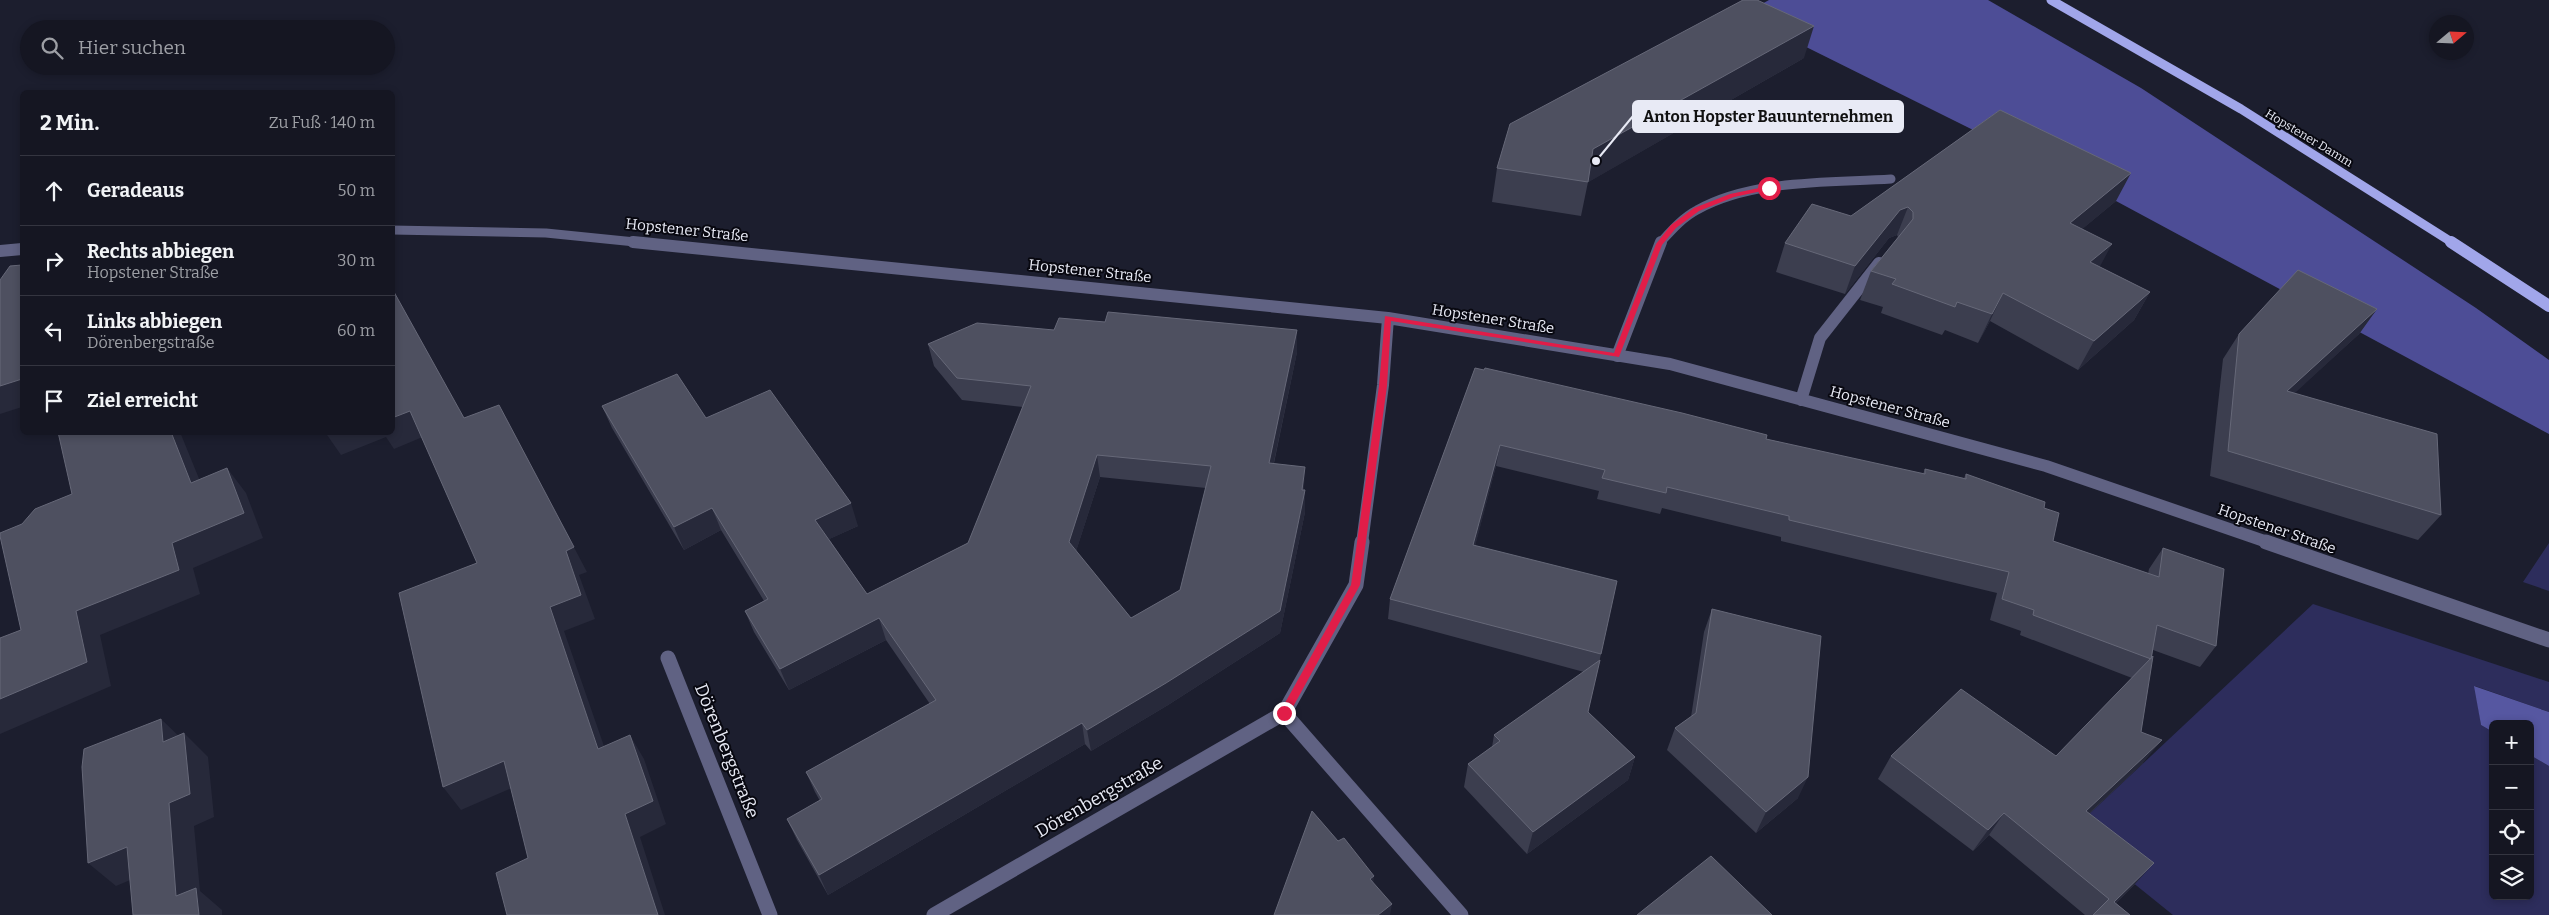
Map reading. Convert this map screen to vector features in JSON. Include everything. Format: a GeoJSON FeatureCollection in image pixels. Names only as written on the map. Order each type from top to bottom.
{"type":"FeatureCollection","features":[{"type":"Feature","properties":{"kind":"main road","name":"Hopstener Damm"},"geometry":{"type":"LineString","coordinates":[[2050,0],[2128,42],[2423,222],[2549,306]]}},
{"type":"Feature","properties":{"kind":"street"},"geometry":{"type":"LineString","coordinates":[[1617,356],[1659,244],[1674,227],[1697,210],[1752,189],[1891,178]]}},
{"type":"Feature","properties":{"kind":"street","name":"Hopstener Straße"},"geometry":{"type":"LineString","coordinates":[[395,230],[546,232],[1388,318],[1670,364],[2046,466],[2549,640]]}},
{"type":"Feature","properties":{"kind":"street"},"geometry":{"type":"LineString","coordinates":[[0,252],[20,249]]}},
{"type":"Feature","properties":{"kind":"street"},"geometry":{"type":"LineString","coordinates":[[1800,400],[1820,338],[1890,250]]}},
{"type":"Feature","properties":{"kind":"street"},"geometry":{"type":"LineString","coordinates":[[1388,318],[1383,386],[1356,585],[1284,713],[1461,915]]}},
{"type":"Feature","properties":{"kind":"street","name":"Dörenbergstraße"},"geometry":{"type":"LineString","coordinates":[[668,658],[770,915]]}},
{"type":"Feature","properties":{"kind":"street","name":"Dörenbergstraße"},"geometry":{"type":"LineString","coordinates":[[934,915],[1284,713]]}},
{"type":"Feature","properties":{"kind":"shaded area"},"geometry":{"type":"Polygon","coordinates":[[[1769,0],[1988,0],[2141,88],[2476,308],[2549,360],[2549,434],[2116,201],[1742,15],[1769,0]]]}},
{"type":"Feature","properties":{"kind":"shaded area"},"geometry":{"type":"Polygon","coordinates":[[[2549,543],[2549,591],[2523,582],[2549,543]]]}},
{"type":"Feature","properties":{"kind":"shaded area"},"geometry":{"type":"Polygon","coordinates":[[[2313,604],[2549,682],[2549,712],[2475,686],[2481,725],[2489,730],[2489,900],[2534,900],[2534,757],[2549,766],[2549,915],[2173,915],[2070,832],[2313,604]]]}},
{"type":"Feature","properties":{"kind":"shaded area"},"geometry":{"type":"Polygon","coordinates":[[[2474,686],[2549,712],[2549,766],[2534,757],[2534,720],[2489,720],[2489,730],[2481,725],[2474,686]]]}},
{"type":"Feature","properties":{"kind":"building"},"geometry":{"type":"Polygon","coordinates":[[[1743,0],[1757,0],[1814,26],[1593,149],[1588,182],[1497,168],[1510,124],[1743,0]]]}},
{"type":"Feature","properties":{"kind":"building"},"geometry":{"type":"Polygon","coordinates":[[[2000,110],[2131,173],[2070,223],[2112,244],[2090,262],[2150,292],[2094,341],[2003,293],[1992,314],[1957,302],[1955,307],[1892,284],[1896,279],[1871,271],[1913,219],[1913,212],[1908,207],[1900,210],[1855,266],[1785,243],[1812,204],[1851,216],[2000,110]]]}},
{"type":"Feature","properties":{"kind":"building"},"geometry":{"type":"Polygon","coordinates":[[[20,265],[20,380],[0,386],[0,280],[10,266],[20,265]]]}},
{"type":"Feature","properties":{"kind":"building"},"geometry":{"type":"Polygon","coordinates":[[[2298,270],[2377,309],[2287,391],[2437,434],[2441,515],[2228,451],[2239,334],[2298,270]]]}},
{"type":"Feature","properties":{"kind":"building"},"geometry":{"type":"Polygon","coordinates":[[[395,294],[464,418],[499,405],[574,547],[566,551],[581,595],[550,607],[598,749],[630,735],[653,801],[625,814],[658,915],[507,915],[496,873],[528,858],[504,761],[443,787],[399,593],[477,563],[410,411],[395,417],[395,294]]]}},
{"type":"Feature","properties":{"kind":"building"},"geometry":{"type":"Polygon","coordinates":[[[1108,312],[1297,330],[1269,463],[1305,467],[1302,490],[1305,490],[1280,611],[1087,730],[1082,723],[819,875],[787,819],[822,799],[806,772],[936,700],[879,618],[780,669],[745,611],[768,599],[712,508],[674,527],[602,406],[677,374],[706,418],[770,390],[851,503],[815,520],[867,594],[968,543],[1031,386],[957,378],[928,344],[977,323],[1054,330],[1059,318],[1105,322],[1108,312]],[[1097,455],[1069,542],[1131,618],[1180,590],[1211,466],[1097,455]]]}},
{"type":"Feature","properties":{"kind":"building"},"geometry":{"type":"Polygon","coordinates":[[[1475,368],[1484,370],[1485,368],[1682,413],[1767,435],[1766,439],[1925,474],[1925,469],[1966,479],[1966,474],[2045,502],[2044,508],[2059,513],[2053,541],[2159,577],[2163,548],[2224,569],[2216,646],[2157,625],[2151,659],[2033,615],[2034,610],[2002,599],[2009,572],[1789,520],[1789,516],[1667,487],[1666,493],[1602,478],[1605,470],[1500,445],[1473,545],[1617,581],[1601,654],[1390,599],[1475,368]]]}},
{"type":"Feature","properties":{"kind":"building"},"geometry":{"type":"Polygon","coordinates":[[[59,435],[172,435],[191,483],[227,468],[244,513],[172,543],[179,570],[76,611],[87,662],[0,699],[0,638],[21,630],[0,533],[22,524],[35,509],[72,494],[59,435]]]}},
{"type":"Feature","properties":{"kind":"building"},"geometry":{"type":"Polygon","coordinates":[[[1712,609],[1821,636],[1808,777],[1766,812],[1675,728],[1696,713],[1712,609]]]}},
{"type":"Feature","properties":{"kind":"building"},"geometry":{"type":"Polygon","coordinates":[[[2153,656],[2141,732],[2162,740],[2086,811],[2154,863],[2114,902],[2130,915],[2093,915],[2109,899],[2004,813],[1988,830],[1891,756],[1961,689],[2056,756],[2153,656]]]}},
{"type":"Feature","properties":{"kind":"building"},"geometry":{"type":"Polygon","coordinates":[[[1600,660],[1588,712],[1635,757],[1533,832],[1468,764],[1500,741],[1494,735],[1600,660]]]}},
{"type":"Feature","properties":{"kind":"building"},"geometry":{"type":"Polygon","coordinates":[[[161,719],[163,742],[184,733],[190,794],[169,803],[176,896],[196,888],[199,915],[133,915],[127,847],[88,863],[82,767],[84,749],[161,719]]]}},
{"type":"Feature","properties":{"kind":"building"},"geometry":{"type":"Polygon","coordinates":[[[1312,811],[1338,841],[1344,838],[1374,876],[1370,879],[1392,904],[1378,915],[1274,915],[1312,811]]]}},
{"type":"Feature","properties":{"kind":"building"},"geometry":{"type":"Polygon","coordinates":[[[1711,856],[1772,915],[1637,915],[1711,856]]]}},
{"type":"Feature","properties":{"kind":"place","name":"Anton Hopster Bauunternehmen"},"geometry":{"type":"Point","coordinates":[1596,161]}},
{"type":"Feature","properties":{"kind":"route"},"geometry":{"type":"LineString","coordinates":[[1284,713],[1356,585],[1383,386],[1388,318],[1617,356],[1659,244],[1674,227],[1697,210],[1732,195],[1752,189],[1769,188]]}}]}
